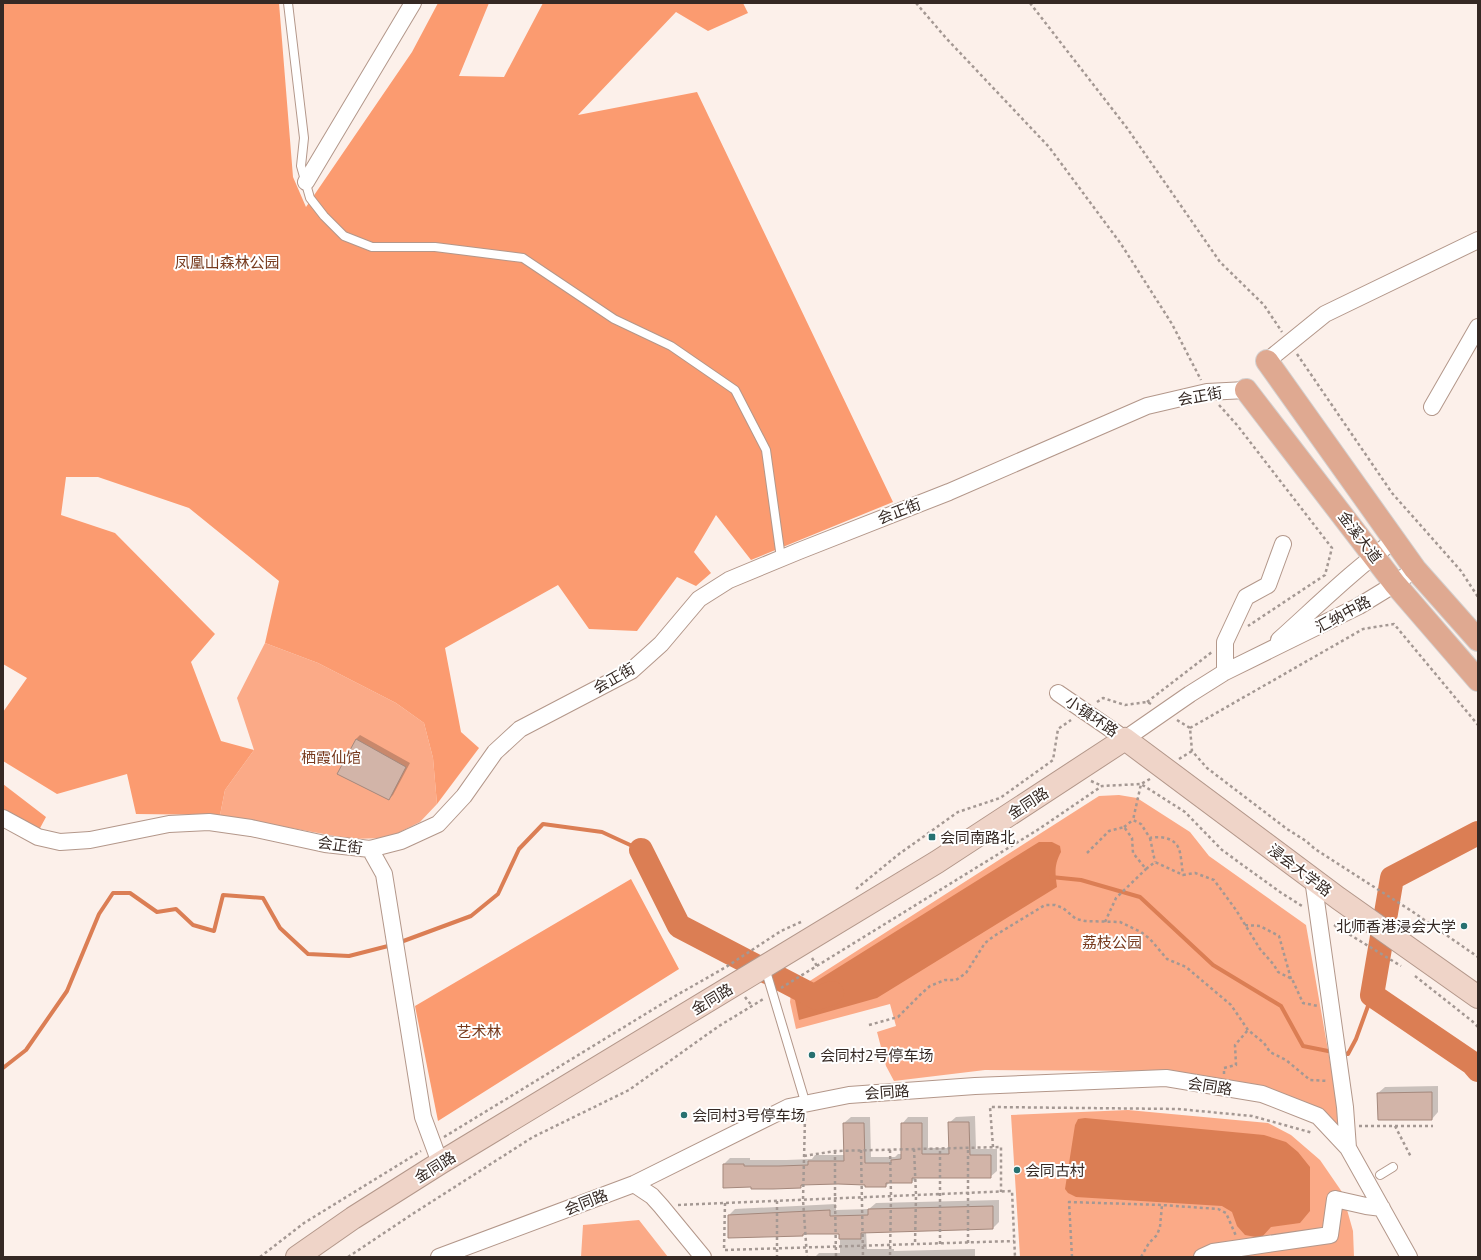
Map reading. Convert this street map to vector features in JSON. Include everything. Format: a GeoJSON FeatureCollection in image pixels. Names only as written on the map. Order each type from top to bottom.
{"type":"FeatureCollection","features":[{"type":"Feature","properties":{"kind":"main road","name":"金溪大道"},"geometry":{"type":"LineString","coordinates":[[1267,360],[1415,569],[1478,640]]}},
{"type":"Feature","properties":{"kind":"main road","name":"金溪大道"},"geometry":{"type":"LineString","coordinates":[[1246,390],[1395,584],[1478,680]]}},
{"type":"Feature","properties":{"kind":"main road"},"geometry":{"type":"LineString","coordinates":[[1315,478],[1337,497],[1344,500],[1349,490],[1348,475]]}},
{"type":"Feature","properties":{"kind":"main road"},"geometry":{"type":"LineString","coordinates":[[1458,656],[1456,649],[1457,643],[1464,640],[1478,648]]}},
{"type":"Feature","properties":{"kind":"street"},"geometry":{"type":"LineString","coordinates":[[306,182],[413,3]]}},
{"type":"Feature","properties":{"kind":"street"},"geometry":{"type":"LineString","coordinates":[[1267,360],[1325,314],[1478,240]]}},
{"type":"Feature","properties":{"kind":"street"},"geometry":{"type":"LineString","coordinates":[[1432,407],[1478,327]]}},
{"type":"Feature","properties":{"kind":"street","name":"会正街"},"geometry":{"type":"LineString","coordinates":[[3,818],[38,837],[60,842],[90,840],[169,824],[209,822],[251,828],[325,844],[370,849],[401,841],[438,824],[464,796],[495,752],[520,729],[631,671],[661,644],[699,599],[729,580],[949,492],[1147,406],[1207,392],[1246,390]]}},
{"type":"Feature","properties":{"kind":"street","name":"汇纳中路"},"geometry":{"type":"LineString","coordinates":[[1266,652],[1374,555],[1395,540]]}},
{"type":"Feature","properties":{"kind":"street"},"geometry":{"type":"LineString","coordinates":[[1225,672],[1225,642],[1246,597],[1268,585],[1283,544]]}},
{"type":"Feature","properties":{"kind":"street","name":"汇纳中路"},"geometry":{"type":"LineString","coordinates":[[1126,739],[1190,694],[1225,672],[1360,606],[1395,584],[1415,569]]}},
{"type":"Feature","properties":{"kind":"street","name":"小镇环路"},"geometry":{"type":"LineString","coordinates":[[1058,694],[1126,739]]}},
{"type":"Feature","properties":{"kind":"street","name":"浸会大学路"},"geometry":{"type":"LineString","coordinates":[[1126,739],[1312,879],[1478,997]]}},
{"type":"Feature","properties":{"kind":"street","name":"金同路"},"geometry":{"type":"LineString","coordinates":[[297,1257],[353,1218],[436,1154],[731,975],[767,957],[937,862],[1126,739]]}},
{"type":"Feature","properties":{"kind":"street"},"geometry":{"type":"LineString","coordinates":[[370,849],[384,874],[423,1117],[436,1154]]}},
{"type":"Feature","properties":{"kind":"street","name":"会同路"},"geometry":{"type":"LineString","coordinates":[[1312,879],[1342,1083],[1345,1138]]}},
{"type":"Feature","properties":{"kind":"street","name":"会同路"},"geometry":{"type":"LineString","coordinates":[[439,1257],[634,1184],[789,1106],[804,1101],[857,1094],[975,1086],[1166,1078],[1262,1094],[1318,1116],[1345,1138],[1409,1257]]}},
{"type":"Feature","properties":{"kind":"street"},"geometry":{"type":"LineString","coordinates":[[634,1184],[652,1196],[703,1257]]}},
{"type":"Feature","properties":{"kind":"street"},"geometry":{"type":"LineString","coordinates":[[1202,1257],[1213,1252],[1330,1235],[1335,1199],[1382,1208]]}},
{"type":"Feature","properties":{"kind":"lane"},"geometry":{"type":"LineString","coordinates":[[288,3],[304,138],[301,166],[310,198],[324,216],[344,236],[372,247],[435,247],[523,258],[614,319],[671,346],[735,390],[766,450],[781,558]]}},
{"type":"Feature","properties":{"kind":"lane"},"geometry":{"type":"LineString","coordinates":[[767,957],[773,993],[804,1101]]}},
{"type":"Feature","properties":{"kind":"lane"},"geometry":{"type":"LineString","coordinates":[[1380,1175],[1393,1167]]}},
{"type":"Feature","properties":{"kind":"path"},"geometry":{"type":"LineString","coordinates":[[916,3],[946,38],[1053,153],[1121,244],[1172,324],[1207,392],[1237,425],[1332,548],[1325,574],[1225,642],[1148,702]]}},
{"type":"Feature","properties":{"kind":"path"},"geometry":{"type":"LineString","coordinates":[[1030,3],[1127,128],[1220,262],[1264,305],[1392,493],[1461,571],[1478,597]]}},
{"type":"Feature","properties":{"kind":"path"},"geometry":{"type":"LineString","coordinates":[[1190,728],[1363,629],[1394,624],[1478,725]]}},
{"type":"Feature","properties":{"kind":"path"},"geometry":{"type":"LineString","coordinates":[[1087,853],[1109,831],[1124,827],[1133,820],[1141,784]]}},
{"type":"Feature","properties":{"kind":"path"},"geometry":{"type":"LineString","coordinates":[[797,978],[1039,830],[1102,786],[1141,784],[1185,812],[1222,850],[1280,892],[1407,969]]}},
{"type":"Feature","properties":{"kind":"path"},"geometry":{"type":"LineString","coordinates":[[1133,820],[1141,824],[1150,838],[1155,862]]}},
{"type":"Feature","properties":{"kind":"path"},"geometry":{"type":"LineString","coordinates":[[1124,827],[1132,838],[1133,853],[1146,869]]}},
{"type":"Feature","properties":{"kind":"path"},"geometry":{"type":"LineString","coordinates":[[1287,828],[1347,870],[1413,912],[1478,957]]}},
{"type":"Feature","properties":{"kind":"path"},"geometry":{"type":"LineString","coordinates":[[1150,838],[1158,836],[1170,839],[1178,846],[1183,875]]}},
{"type":"Feature","properties":{"kind":"path"},"geometry":{"type":"LineString","coordinates":[[1105,922],[1116,898],[1155,862]]}},
{"type":"Feature","properties":{"kind":"path"},"geometry":{"type":"LineString","coordinates":[[1155,862],[1183,875],[1195,872],[1214,880],[1236,910],[1260,949],[1278,972],[1292,979]]}},
{"type":"Feature","properties":{"kind":"path"},"geometry":{"type":"LineString","coordinates":[[869,1025],[898,1017],[930,986],[945,980],[956,980],[966,973],[985,943],[1045,905],[1055,905],[1063,908],[1076,919],[1085,921],[1120,922],[1141,932],[1150,939],[1167,959],[1186,967],[1231,1005],[1248,1030],[1264,1043],[1270,1052],[1286,1060],[1310,1080],[1342,1083]]}},
{"type":"Feature","properties":{"kind":"path"},"geometry":{"type":"LineString","coordinates":[[1245,925],[1260,926],[1279,936],[1292,979],[1303,1003],[1331,1010]]}},
{"type":"Feature","properties":{"kind":"path"},"geometry":{"type":"LineString","coordinates":[[260,1257],[304,1223],[436,1154],[670,999],[731,975],[767,957]]}},
{"type":"Feature","properties":{"kind":"path"},"geometry":{"type":"LineString","coordinates":[[1413,974],[1478,1027]]}},
{"type":"Feature","properties":{"kind":"path"},"geometry":{"type":"LineString","coordinates":[[348,1257],[418,1210],[533,1137],[629,1090],[719,1026],[761,1001]]}},
{"type":"Feature","properties":{"kind":"path"},"geometry":{"type":"LineString","coordinates":[[1224,1088],[1224,1068],[1236,1065],[1236,1045],[1248,1030]]}},
{"type":"Feature","properties":{"kind":"path"},"geometry":{"type":"LineString","coordinates":[[804,1101],[804,1200],[807,1257]]}},
{"type":"Feature","properties":{"kind":"path"},"geometry":{"type":"LineString","coordinates":[[993,1147],[990,1107],[1178,1109],[1252,1116],[1345,1138],[1395,1126],[1432,1126]]}},
{"type":"Feature","properties":{"kind":"path"},"geometry":{"type":"LineString","coordinates":[[1395,1126],[1411,1157]]}},
{"type":"Feature","properties":{"kind":"path"},"geometry":{"type":"LineString","coordinates":[[804,1156],[835,1151],[1001,1147],[1001,1192]]}},
{"type":"Feature","properties":{"kind":"path"},"geometry":{"type":"LineString","coordinates":[[940,1148],[940,1244]]}},
{"type":"Feature","properties":{"kind":"path"},"geometry":{"type":"LineString","coordinates":[[968,1148],[968,1243]]}},
{"type":"Feature","properties":{"kind":"path"},"geometry":{"type":"LineString","coordinates":[[914,1149],[916,1195],[915,1244]]}},
{"type":"Feature","properties":{"kind":"path"},"geometry":{"type":"LineString","coordinates":[[861,1150],[863,1257]]}},
{"type":"Feature","properties":{"kind":"path"},"geometry":{"type":"LineString","coordinates":[[890,1150],[890,1257]]}},
{"type":"Feature","properties":{"kind":"path"},"geometry":{"type":"LineString","coordinates":[[835,1151],[836,1257]]}},
{"type":"Feature","properties":{"kind":"path"},"geometry":{"type":"LineString","coordinates":[[661,1206],[1012,1191],[1015,1257]]}},
{"type":"Feature","properties":{"kind":"path"},"geometry":{"type":"LineString","coordinates":[[776,1201],[778,1257]]}},
{"type":"Feature","properties":{"kind":"path"},"geometry":{"type":"LineString","coordinates":[[1072,1257],[1069,1202],[1162,1205],[1218,1209],[1226,1213],[1238,1239]]}},
{"type":"Feature","properties":{"kind":"path"},"geometry":{"type":"LineString","coordinates":[[725,1203],[724,1250],[1014,1241]]}},
{"type":"Feature","properties":{"kind":"path"},"geometry":{"type":"LineString","coordinates":[[1141,1257],[1149,1243],[1157,1235],[1160,1227],[1162,1205]]}},
{"type":"Feature","properties":{"kind":"green space","name":"凤凰山森林公园"},"geometry":{"type":"Polygon","coordinates":[[[3,3],[279,3],[293,177],[306,207],[412,52],[438,3],[489,3],[459,76],[504,77],[543,3],[743,3],[748,13],[708,31],[676,12],[578,115],[697,92],[893,502],[751,560],[716,515],[694,552],[711,573],[696,586],[677,577],[637,631],[589,629],[558,585],[445,648],[461,732],[479,748],[437,804],[433,758],[424,723],[396,703],[318,663],[265,643],[279,581],[189,508],[98,477],[66,477],[61,515],[115,533],[215,634],[191,662],[221,741],[254,750],[225,790],[220,815],[136,814],[127,774],[57,794],[3,761],[3,712],[27,678],[3,664],[3,3]]]}},
{"type":"Feature","properties":{"kind":"green space","name":"栖霞仙馆"},"geometry":{"type":"Polygon","coordinates":[[[265,643],[318,663],[396,703],[424,723],[433,758],[437,804],[420,822],[388,838],[351,839],[220,815],[225,790],[254,750],[237,698],[265,643]]]}},
{"type":"Feature","properties":{"kind":"green space"},"geometry":{"type":"Polygon","coordinates":[[[3,784],[46,817],[39,830],[3,810],[3,784]]]}},
{"type":"Feature","properties":{"kind":"green space","name":"荔枝公园"},"geometry":{"type":"Polygon","coordinates":[[[1119,795],[1137,798],[1190,832],[1209,856],[1306,925],[1342,1130],[1319,1110],[1168,1071],[985,1070],[894,1081],[886,1066],[877,1032],[896,1026],[890,1004],[796,1029],[790,1002],[791,993],[1099,796],[1119,795]]]}},
{"type":"Feature","properties":{"kind":"green space","name":"艺术林"},"geometry":{"type":"Polygon","coordinates":[[[631,879],[679,969],[438,1121],[415,1006],[631,879]]]}},
{"type":"Feature","properties":{"kind":"green space"},"geometry":{"type":"Polygon","coordinates":[[[1128,1110],[1268,1123],[1291,1135],[1320,1160],[1342,1192],[1353,1231],[1354,1257],[1020,1257],[1011,1115],[1128,1110]]]}},
{"type":"Feature","properties":{"kind":"green space"},"geometry":{"type":"Polygon","coordinates":[[[639,1220],[668,1257],[581,1257],[583,1225],[639,1220]]]}},
{"type":"Feature","properties":{"kind":"shaded area"},"geometry":{"type":"Polygon","coordinates":[[[1039,842],[1052,842],[1060,846],[1061,852],[1057,861],[1056,869],[1057,887],[877,998],[799,1020],[794,995],[1039,842]]]}},
{"type":"Feature","properties":{"kind":"shaded area"},"geometry":{"type":"Polygon","coordinates":[[[1085,1118],[1264,1135],[1286,1142],[1298,1152],[1310,1167],[1310,1211],[1300,1223],[1271,1227],[1261,1238],[1245,1235],[1237,1226],[1232,1212],[1222,1206],[1076,1197],[1068,1193],[1065,1189],[1075,1125],[1078,1119],[1085,1118]]]}},
{"type":"Feature","properties":{"kind":"building"},"geometry":{"type":"Polygon","coordinates":[[[356,739],[406,767],[389,800],[337,774],[356,739]]]}},
{"type":"Feature","properties":{"kind":"building"},"geometry":{"type":"Polygon","coordinates":[[[1432,1092],[1432,1120],[1378,1120],[1377,1093],[1432,1092]]]}},
{"type":"Feature","properties":{"kind":"building"},"geometry":{"type":"Polygon","coordinates":[[[948,1122],[969,1122],[970,1155],[991,1155],[991,1178],[912,1178],[912,1183],[886,1183],[886,1187],[865,1187],[865,1185],[838,1184],[801,1185],[801,1188],[773,1189],[751,1189],[751,1187],[723,1188],[723,1164],[744,1164],[744,1166],[779,1166],[808,1165],[808,1161],[844,1161],[843,1123],[864,1123],[865,1163],[891,1163],[891,1160],[901,1159],[901,1123],[922,1123],[922,1154],[949,1154],[948,1122]]]}},
{"type":"Feature","properties":{"kind":"building"},"geometry":{"type":"Polygon","coordinates":[[[993,1206],[993,1229],[861,1233],[861,1239],[839,1239],[839,1234],[803,1234],[803,1236],[728,1238],[728,1215],[830,1210],[830,1216],[868,1215],[868,1209],[993,1206]]]}},
{"type":"Feature","properties":{"kind":"waterway"},"geometry":{"type":"LineString","coordinates":[[398,943],[471,916],[498,894],[519,849],[543,824],[602,832],[641,850]]}},
{"type":"Feature","properties":{"kind":"waterway"},"geometry":{"type":"LineString","coordinates":[[1478,833],[1392,878],[1372,995],[1472,1063],[1478,1070]]}},
{"type":"Feature","properties":{"kind":"waterway"},"geometry":{"type":"LineString","coordinates":[[641,850],[679,926],[817,998],[832,993]]}},
{"type":"Feature","properties":{"kind":"waterway"},"geometry":{"type":"LineString","coordinates":[[1051,877],[1081,880],[1140,897],[1213,965],[1281,1006],[1303,1046],[1333,1052]]}},
{"type":"Feature","properties":{"kind":"waterway"},"geometry":{"type":"LineString","coordinates":[[3,1068],[26,1050],[67,991],[99,914],[113,893],[130,893],[157,912],[176,909],[193,925],[214,931],[223,895],[263,898],[280,928],[308,954],[349,956],[392,945]]}},
{"type":"Feature","properties":{"kind":"waterway"},"geometry":{"type":"LineString","coordinates":[[1342,1053],[1348,1054],[1356,1039],[1372,995]]}},
{"type":"Feature","properties":{"kind":"place","name":"会同南路北"},"geometry":{"type":"Point","coordinates":[932,837]}},
{"type":"Feature","properties":{"kind":"place","name":"北师香港浸会大学"},"geometry":{"type":"Point","coordinates":[1464,926]}},
{"type":"Feature","properties":{"kind":"place","name":"会同村2号停车场"},"geometry":{"type":"Point","coordinates":[812,1055]}},
{"type":"Feature","properties":{"kind":"place","name":"会同村3号停车场"},"geometry":{"type":"Point","coordinates":[684,1115]}},
{"type":"Feature","properties":{"kind":"place","name":"会同古村"},"geometry":{"type":"Point","coordinates":[1017,1170]}}]}
